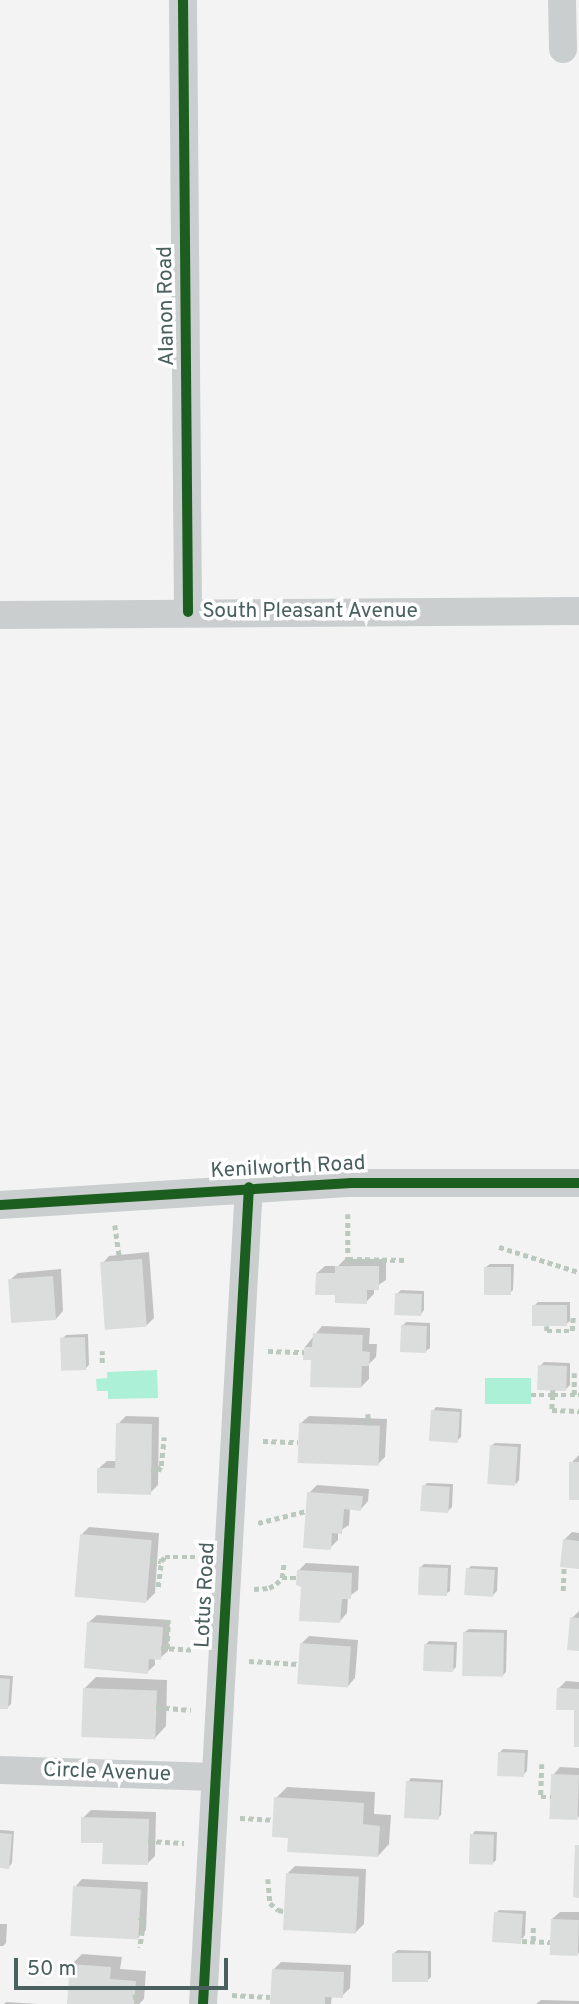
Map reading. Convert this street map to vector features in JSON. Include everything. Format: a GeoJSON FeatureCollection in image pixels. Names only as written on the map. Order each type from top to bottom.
{"type":"FeatureCollection","features":[{"type":"Feature","properties":{"kind":"street","name":"Alanon Road"},"geometry":{"type":"LineString","coordinates":[[183,0],[188,612]]}},
{"type":"Feature","properties":{"kind":"street"},"geometry":{"type":"LineString","coordinates":[[562,0],[563,49]]}},
{"type":"Feature","properties":{"kind":"street","name":"South Pleasant Avenue"},"geometry":{"type":"LineString","coordinates":[[0,615],[579,611]]}},
{"type":"Feature","properties":{"kind":"street","name":"Kenilworth Road"},"geometry":{"type":"LineString","coordinates":[[0,1205],[249,1187],[351,1183],[579,1183]]}},
{"type":"Feature","properties":{"kind":"street","name":"Lotus Road"},"geometry":{"type":"LineString","coordinates":[[203,2004],[249,1187]]}},
{"type":"Feature","properties":{"kind":"street","name":"Circle Avenue"},"geometry":{"type":"LineString","coordinates":[[0,1770],[214,1777]]}},
{"type":"Feature","properties":{"kind":"path"},"geometry":{"type":"LineString","coordinates":[[348,1214],[348,1266]]}},
{"type":"Feature","properties":{"kind":"path"},"geometry":{"type":"LineString","coordinates":[[115,1225],[120,1261]]}},
{"type":"Feature","properties":{"kind":"path"},"geometry":{"type":"LineString","coordinates":[[499,1247],[579,1272]]}},
{"type":"Feature","properties":{"kind":"path"},"geometry":{"type":"LineString","coordinates":[[348,1259],[406,1260]]}},
{"type":"Feature","properties":{"kind":"path"},"geometry":{"type":"LineString","coordinates":[[547,1326],[547,1331],[572,1331],[575,1320]]}},
{"type":"Feature","properties":{"kind":"path"},"geometry":{"type":"LineString","coordinates":[[102,1351],[102,1363]]}},
{"type":"Feature","properties":{"kind":"path"},"geometry":{"type":"LineString","coordinates":[[268,1351],[303,1352]]}},
{"type":"Feature","properties":{"kind":"path"},"geometry":{"type":"LineString","coordinates":[[531,1395],[576,1395],[574,1373]]}},
{"type":"Feature","properties":{"kind":"path"},"geometry":{"type":"LineString","coordinates":[[553,1393],[552,1409],[579,1411]]}},
{"type":"Feature","properties":{"kind":"path"},"geometry":{"type":"LineString","coordinates":[[368,1415],[369,1425]]}},
{"type":"Feature","properties":{"kind":"path"},"geometry":{"type":"LineString","coordinates":[[151,1470],[158,1471],[161,1466],[164,1437]]}},
{"type":"Feature","properties":{"kind":"path"},"geometry":{"type":"LineString","coordinates":[[262,1441],[298,1442]]}},
{"type":"Feature","properties":{"kind":"path"},"geometry":{"type":"LineString","coordinates":[[257,1523],[306,1511]]}},
{"type":"Feature","properties":{"kind":"path"},"geometry":{"type":"LineString","coordinates":[[150,1560],[161,1561],[170,1555],[200,1557]]}},
{"type":"Feature","properties":{"kind":"path"},"geometry":{"type":"LineString","coordinates":[[158,1587],[161,1561]]}},
{"type":"Feature","properties":{"kind":"path"},"geometry":{"type":"LineString","coordinates":[[282,1578],[284,1561]]}},
{"type":"Feature","properties":{"kind":"path"},"geometry":{"type":"LineString","coordinates":[[563,1591],[564,1568]]}},
{"type":"Feature","properties":{"kind":"path"},"geometry":{"type":"LineString","coordinates":[[253,1589],[269,1588],[282,1578],[296,1578]]}},
{"type":"Feature","properties":{"kind":"path"},"geometry":{"type":"LineString","coordinates":[[168,1620],[164,1648],[195,1650]]}},
{"type":"Feature","properties":{"kind":"path"},"geometry":{"type":"LineString","coordinates":[[248,1661],[298,1664]]}},
{"type":"Feature","properties":{"kind":"path"},"geometry":{"type":"LineString","coordinates":[[156,1707],[192,1710]]}},
{"type":"Feature","properties":{"kind":"path"},"geometry":{"type":"LineString","coordinates":[[542,1764],[541,1797],[551,1797]]}},
{"type":"Feature","properties":{"kind":"path"},"geometry":{"type":"LineString","coordinates":[[240,1818],[273,1820]]}},
{"type":"Feature","properties":{"kind":"path"},"geometry":{"type":"LineString","coordinates":[[148,1841],[185,1843]]}},
{"type":"Feature","properties":{"kind":"path"},"geometry":{"type":"LineString","coordinates":[[268,1879],[270,1903],[284,1911]]}},
{"type":"Feature","properties":{"kind":"path"},"geometry":{"type":"LineString","coordinates":[[140,1917],[144,1922],[140,1948]]}},
{"type":"Feature","properties":{"kind":"path"},"geometry":{"type":"LineString","coordinates":[[533,1926],[533,1941]]}},
{"type":"Feature","properties":{"kind":"path"},"geometry":{"type":"LineString","coordinates":[[522,1941],[550,1942]]}},
{"type":"Feature","properties":{"kind":"path"},"geometry":{"type":"LineString","coordinates":[[135,1994],[137,2004]]}},
{"type":"Feature","properties":{"kind":"path"},"geometry":{"type":"LineString","coordinates":[[231,1995],[270,1997]]}},
{"type":"Feature","properties":{"kind":"shaded area"},"geometry":{"type":"Polygon","coordinates":[[[157,1370],[158,1398],[108,1399],[108,1391],[97,1391],[96,1379],[107,1378],[107,1372],[157,1370]]]}},
{"type":"Feature","properties":{"kind":"shaded area"},"geometry":{"type":"Polygon","coordinates":[[[485,1378],[531,1378],[531,1404],[485,1404],[485,1378]]]}},
{"type":"Feature","properties":{"kind":"building"},"geometry":{"type":"Polygon","coordinates":[[[142,1259],[147,1327],[105,1330],[100,1262],[142,1259]]]}},
{"type":"Feature","properties":{"kind":"building"},"geometry":{"type":"Polygon","coordinates":[[[335,1266],[379,1266],[379,1290],[367,1290],[367,1304],[335,1303],[335,1295],[315,1295],[316,1273],[335,1273],[335,1266]]]}},
{"type":"Feature","properties":{"kind":"building"},"geometry":{"type":"Polygon","coordinates":[[[484,1267],[511,1267],[511,1295],[484,1295],[484,1267]]]}},
{"type":"Feature","properties":{"kind":"building"},"geometry":{"type":"Polygon","coordinates":[[[53,1276],[56,1320],[11,1323],[8,1279],[53,1276]]]}},
{"type":"Feature","properties":{"kind":"building"},"geometry":{"type":"Polygon","coordinates":[[[395,1293],[422,1294],[421,1316],[394,1315],[395,1293]]]}},
{"type":"Feature","properties":{"kind":"building"},"geometry":{"type":"Polygon","coordinates":[[[532,1305],[567,1305],[567,1326],[532,1326],[532,1305]]]}},
{"type":"Feature","properties":{"kind":"building"},"geometry":{"type":"Polygon","coordinates":[[[401,1325],[427,1326],[426,1353],[400,1352],[401,1325]]]}},
{"type":"Feature","properties":{"kind":"building"},"geometry":{"type":"Polygon","coordinates":[[[313,1333],[363,1335],[362,1351],[370,1352],[369,1366],[362,1366],[361,1388],[310,1387],[311,1360],[303,1360],[304,1347],[312,1347],[313,1333]]]}},
{"type":"Feature","properties":{"kind":"building"},"geometry":{"type":"Polygon","coordinates":[[[85,1337],[86,1370],[61,1371],[60,1338],[85,1337]]]}},
{"type":"Feature","properties":{"kind":"building"},"geometry":{"type":"Polygon","coordinates":[[[538,1365],[567,1366],[566,1391],[537,1390],[538,1365]]]}},
{"type":"Feature","properties":{"kind":"building"},"geometry":{"type":"Polygon","coordinates":[[[431,1410],[460,1412],[458,1443],[429,1441],[431,1410]]]}},
{"type":"Feature","properties":{"kind":"building"},"geometry":{"type":"Polygon","coordinates":[[[116,1423],[152,1424],[151,1495],[97,1493],[97,1468],[115,1468],[116,1423]]]}},
{"type":"Feature","properties":{"kind":"building"},"geometry":{"type":"Polygon","coordinates":[[[299,1423],[380,1426],[379,1466],[298,1463],[299,1423]]]}},
{"type":"Feature","properties":{"kind":"building"},"geometry":{"type":"Polygon","coordinates":[[[490,1445],[518,1447],[515,1486],[487,1484],[490,1445]]]}},
{"type":"Feature","properties":{"kind":"building"},"geometry":{"type":"Polygon","coordinates":[[[569,1462],[579,1462],[579,1500],[569,1500],[569,1462]]]}},
{"type":"Feature","properties":{"kind":"building"},"geometry":{"type":"Polygon","coordinates":[[[422,1485],[450,1487],[448,1513],[420,1511],[422,1485]]]}},
{"type":"Feature","properties":{"kind":"building"},"geometry":{"type":"Polygon","coordinates":[[[307,1492],[363,1496],[361,1511],[344,1509],[342,1534],[332,1533],[331,1550],[303,1548],[307,1492]]]}},
{"type":"Feature","properties":{"kind":"building"},"geometry":{"type":"Polygon","coordinates":[[[80,1534],[152,1540],[146,1603],[75,1597],[80,1534]]]}},
{"type":"Feature","properties":{"kind":"building"},"geometry":{"type":"Polygon","coordinates":[[[563,1539],[579,1541],[579,1569],[560,1567],[563,1539]]]}},
{"type":"Feature","properties":{"kind":"building"},"geometry":{"type":"Polygon","coordinates":[[[419,1567],[448,1568],[447,1596],[418,1595],[419,1567]]]}},
{"type":"Feature","properties":{"kind":"building"},"geometry":{"type":"Polygon","coordinates":[[[466,1568],[495,1570],[493,1597],[464,1595],[466,1568]]]}},
{"type":"Feature","properties":{"kind":"building"},"geometry":{"type":"Polygon","coordinates":[[[297,1570],[352,1573],[351,1599],[342,1599],[340,1623],[299,1621],[301,1587],[296,1585],[297,1570]]]}},
{"type":"Feature","properties":{"kind":"building"},"geometry":{"type":"Polygon","coordinates":[[[570,1617],[579,1618],[579,1651],[567,1650],[570,1617]]]}},
{"type":"Feature","properties":{"kind":"building"},"geometry":{"type":"Polygon","coordinates":[[[87,1622],[163,1627],[161,1660],[149,1659],[148,1674],[84,1668],[87,1622]]]}},
{"type":"Feature","properties":{"kind":"building"},"geometry":{"type":"Polygon","coordinates":[[[463,1632],[504,1633],[503,1677],[462,1676],[463,1632]]]}},
{"type":"Feature","properties":{"kind":"building"},"geometry":{"type":"Polygon","coordinates":[[[300,1643],[351,1647],[348,1687],[297,1684],[300,1643]]]}},
{"type":"Feature","properties":{"kind":"building"},"geometry":{"type":"Polygon","coordinates":[[[424,1644],[454,1645],[453,1672],[423,1671],[424,1644]]]}},
{"type":"Feature","properties":{"kind":"building"},"geometry":{"type":"Polygon","coordinates":[[[0,1678],[10,1679],[8,1709],[0,1709],[0,1678]]]}},
{"type":"Feature","properties":{"kind":"building"},"geometry":{"type":"Polygon","coordinates":[[[83,1688],[157,1691],[155,1740],[81,1737],[83,1688]]]}},
{"type":"Feature","properties":{"kind":"building"},"geometry":{"type":"Polygon","coordinates":[[[557,1688],[579,1689],[579,1747],[574,1747],[574,1710],[556,1710],[557,1688]]]}},
{"type":"Feature","properties":{"kind":"building"},"geometry":{"type":"Polygon","coordinates":[[[498,1752],[525,1753],[524,1777],[497,1776],[498,1752]]]}},
{"type":"Feature","properties":{"kind":"building"},"geometry":{"type":"Polygon","coordinates":[[[551,1774],[579,1775],[577,1820],[549,1819],[551,1774]]]}},
{"type":"Feature","properties":{"kind":"building"},"geometry":{"type":"Polygon","coordinates":[[[406,1781],[441,1783],[439,1820],[404,1818],[406,1781]]]}},
{"type":"Feature","properties":{"kind":"building"},"geometry":{"type":"Polygon","coordinates":[[[274,1797],[364,1803],[363,1824],[380,1826],[378,1857],[287,1852],[288,1838],[272,1837],[274,1797]]]}},
{"type":"Feature","properties":{"kind":"building"},"geometry":{"type":"Polygon","coordinates":[[[81,1817],[149,1819],[148,1865],[102,1864],[103,1843],[81,1843],[81,1817]]]}},
{"type":"Feature","properties":{"kind":"building"},"geometry":{"type":"Polygon","coordinates":[[[0,1833],[12,1834],[9,1869],[0,1868],[0,1833]]]}},
{"type":"Feature","properties":{"kind":"building"},"geometry":{"type":"Polygon","coordinates":[[[470,1834],[494,1835],[493,1865],[469,1864],[470,1834]]]}},
{"type":"Feature","properties":{"kind":"building"},"geometry":{"type":"Polygon","coordinates":[[[575,1845],[579,1845],[579,1898],[573,1897],[575,1845]]]}},
{"type":"Feature","properties":{"kind":"building"},"geometry":{"type":"Polygon","coordinates":[[[286,1873],[359,1877],[356,1934],[283,1930],[286,1873]]]}},
{"type":"Feature","properties":{"kind":"building"},"geometry":{"type":"Polygon","coordinates":[[[73,1886],[141,1890],[138,1939],[70,1936],[73,1886]]]}},
{"type":"Feature","properties":{"kind":"building"},"geometry":{"type":"Polygon","coordinates":[[[494,1912],[523,1914],[521,1944],[492,1942],[494,1912]]]}},
{"type":"Feature","properties":{"kind":"building"},"geometry":{"type":"Polygon","coordinates":[[[551,1919],[579,1920],[578,1956],[550,1955],[551,1919]]]}},
{"type":"Feature","properties":{"kind":"building"},"geometry":{"type":"Polygon","coordinates":[[[392,1953],[428,1953],[428,1982],[392,1982],[392,1953]]]}},
{"type":"Feature","properties":{"kind":"building"},"geometry":{"type":"Polygon","coordinates":[[[70,1964],[111,1967],[110,1979],[136,1981],[134,2004],[67,2004],[70,1964]]]}},
{"type":"Feature","properties":{"kind":"building"},"geometry":{"type":"Polygon","coordinates":[[[272,1969],[344,1972],[343,1998],[325,1997],[325,2004],[270,2004],[272,1969]]]}},
{"type":"Feature","properties":{"kind":"cycle path"},"geometry":{"type":"LineString","coordinates":[[183,0],[188,612]]}},
{"type":"Feature","properties":{"kind":"cycle path"},"geometry":{"type":"LineString","coordinates":[[0,1205],[351,1183],[579,1183]]}},
{"type":"Feature","properties":{"kind":"cycle path"},"geometry":{"type":"LineString","coordinates":[[203,2004],[249,1187]]}}]}
